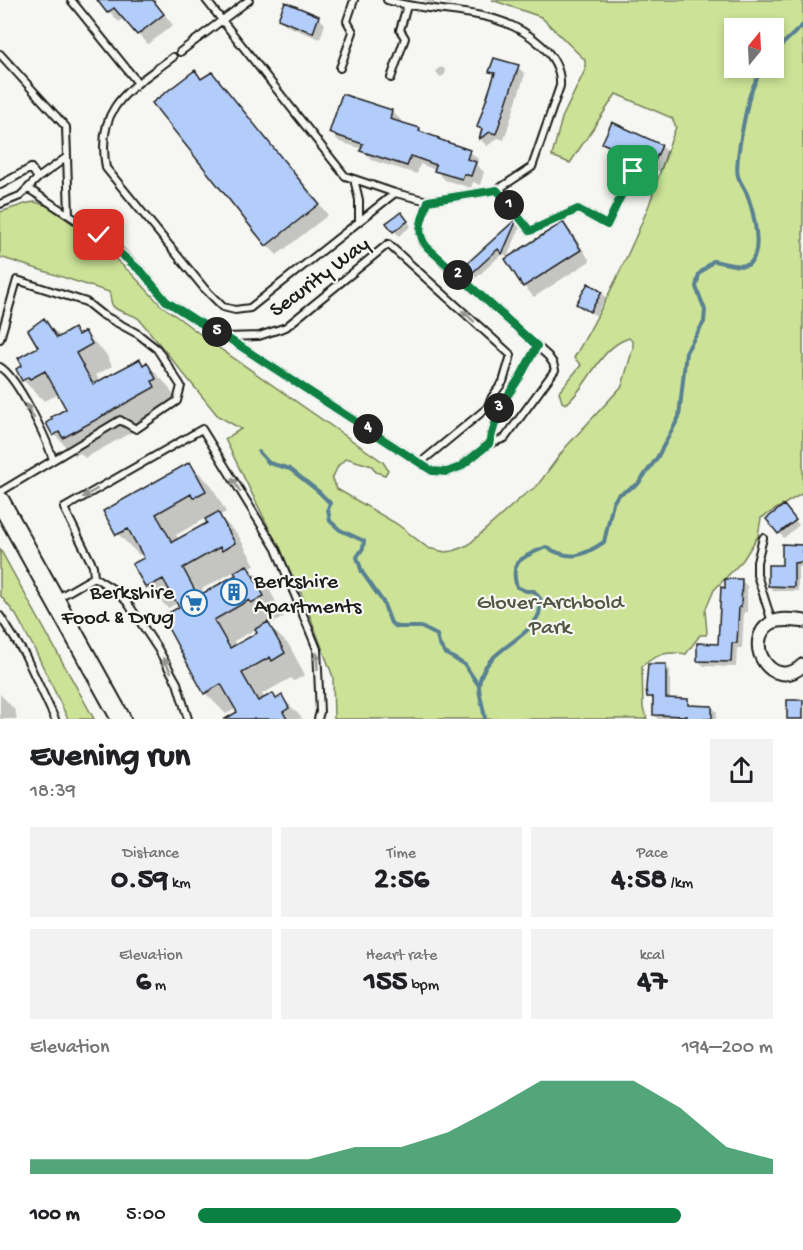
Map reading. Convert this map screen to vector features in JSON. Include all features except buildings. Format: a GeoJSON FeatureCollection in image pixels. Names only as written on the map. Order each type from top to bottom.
{"type":"FeatureCollection","features":[{"type":"Feature","properties":{"kind":"main road"},"geometry":{"type":"LineString","coordinates":[[0,501],[121,719]]}},
{"type":"Feature","properties":{"kind":"street"},"geometry":{"type":"LineString","coordinates":[[803,621],[772,622],[767,626],[759,642],[758,650],[761,659],[772,670],[779,673],[795,671],[803,665]]}},
{"type":"Feature","properties":{"kind":"lane"},"geometry":{"type":"LineString","coordinates":[[71,0],[138,83]]}},
{"type":"Feature","properties":{"kind":"lane"},"geometry":{"type":"LineString","coordinates":[[206,0],[345,176],[395,193],[428,201],[497,190],[532,167],[560,86],[560,76],[554,59],[533,38],[505,21],[467,12],[407,6],[387,0]]}},
{"type":"Feature","properties":{"kind":"lane"},"geometry":{"type":"LineString","coordinates":[[180,52],[249,0]]}},
{"type":"Feature","properties":{"kind":"lane"},"geometry":{"type":"LineString","coordinates":[[340,68],[353,32],[347,21],[354,0]]}},
{"type":"Feature","properties":{"kind":"lane"},"geometry":{"type":"LineString","coordinates":[[391,78],[405,38],[400,30],[407,6]]}},
{"type":"Feature","properties":{"kind":"lane"},"geometry":{"type":"LineString","coordinates":[[0,54],[66,128],[69,215]]}},
{"type":"Feature","properties":{"kind":"lane"},"geometry":{"type":"LineString","coordinates":[[173,57],[138,83],[117,104],[107,120],[104,157],[106,168],[204,288],[223,307],[235,310],[250,308],[395,193]]}},
{"type":"Feature","properties":{"kind":"lane"},"geometry":{"type":"LineString","coordinates":[[0,204],[20,196],[38,178],[67,157]]}},
{"type":"Feature","properties":{"kind":"lane"},"geometry":{"type":"LineString","coordinates":[[0,185],[31,168],[38,178]]}},
{"type":"Feature","properties":{"kind":"lane"},"geometry":{"type":"LineString","coordinates":[[497,190],[530,231],[578,209],[607,225],[633,171]]}},
{"type":"Feature","properties":{"kind":"lane"},"geometry":{"type":"LineString","coordinates":[[354,179],[359,200],[359,221]]}},
{"type":"Feature","properties":{"kind":"lane"},"geometry":{"type":"LineString","coordinates":[[29,189],[117,249],[143,273],[166,301],[226,337],[432,471],[447,472],[460,467],[489,444],[505,438],[555,370],[548,356],[420,239],[419,230],[428,201]]}},
{"type":"Feature","properties":{"kind":"lane","name":"Security Way"},"geometry":{"type":"LineString","coordinates":[[226,337],[259,336],[286,327],[388,244],[511,355],[503,382],[487,408],[420,463]]}},
{"type":"Feature","properties":{"kind":"lane"},"geometry":{"type":"LineString","coordinates":[[0,339],[17,280],[86,302],[101,314],[138,334],[157,349],[181,386],[177,401],[136,429],[120,420],[0,492]]}},
{"type":"Feature","properties":{"kind":"lane"},"geometry":{"type":"LineString","coordinates":[[489,444],[500,407],[537,346]]}},
{"type":"Feature","properties":{"kind":"lane"},"geometry":{"type":"LineString","coordinates":[[0,367],[9,375],[48,442],[53,460]]}},
{"type":"Feature","properties":{"kind":"lane"},"geometry":{"type":"LineString","coordinates":[[94,577],[93,566],[64,508],[202,429],[276,549],[317,649],[320,712],[318,719]]}},
{"type":"Feature","properties":{"kind":"lane"},"geometry":{"type":"LineString","coordinates":[[763,538],[757,562],[757,575],[772,622]]}},
{"type":"Feature","properties":{"kind":"lane"},"geometry":{"type":"LineString","coordinates":[[55,600],[94,577]]}},
{"type":"Feature","properties":{"kind":"lane"},"geometry":{"type":"LineString","coordinates":[[94,577],[116,591],[126,602],[158,649],[177,683],[189,719]]}},
{"type":"Feature","properties":{"kind":"lane"},"geometry":{"type":"LineString","coordinates":[[0,616],[25,655],[55,719]]}},
{"type":"Feature","properties":{"kind":"green space","name":"Glover-Archbold Park"},"geometry":{"type":"Polygon","coordinates":[[[492,0],[803,0],[803,493],[761,518],[758,536],[743,560],[714,590],[705,611],[706,635],[700,635],[686,654],[662,654],[642,666],[643,708],[647,719],[334,719],[333,677],[302,595],[225,439],[241,429],[218,416],[139,319],[113,306],[109,292],[0,257],[0,212],[35,202],[48,206],[92,238],[131,273],[160,304],[383,462],[388,470],[385,475],[376,472],[372,466],[346,458],[338,466],[332,479],[337,489],[397,524],[428,548],[445,552],[453,551],[468,545],[537,486],[565,448],[622,386],[633,348],[633,342],[629,338],[618,343],[602,358],[574,396],[566,404],[562,402],[559,392],[581,365],[574,358],[605,302],[632,244],[649,205],[676,127],[672,118],[616,94],[570,163],[552,156],[562,118],[585,70],[585,60],[541,17],[492,0]]]}},
{"type":"Feature","properties":{"kind":"green space"},"geometry":{"type":"Polygon","coordinates":[[[0,549],[94,719],[68,719],[16,615],[0,595],[0,549]]]}},
{"type":"Feature","properties":{"kind":"waterway"},"geometry":{"type":"LineString","coordinates":[[784,43],[803,25]]}},
{"type":"Feature","properties":{"kind":"waterway"},"geometry":{"type":"LineString","coordinates":[[485,719],[479,690],[482,674],[496,655],[525,632],[539,614],[541,600],[534,591],[526,591],[517,587],[515,578],[517,565],[525,556],[546,547],[569,556],[582,554],[604,542],[613,503],[618,495],[638,484],[657,458],[679,417],[686,352],[704,322],[705,310],[696,287],[699,274],[713,261],[742,266],[749,264],[753,259],[756,251],[756,232],[750,203],[737,169],[749,98],[757,78]]}},
{"type":"Feature","properties":{"kind":"waterway"},"geometry":{"type":"LineString","coordinates":[[259,452],[269,463],[290,469],[318,491],[330,503],[328,509],[330,521],[340,530],[364,541],[363,548],[357,557],[362,572],[383,602],[391,623],[397,627],[421,627],[437,635],[439,644],[445,653],[465,665],[479,686]]}},
{"type":"Feature","properties":{"kind":"place","name":"Berkshire Apartments"},"geometry":{"type":"Point","coordinates":[234,592]}},
{"type":"Feature","properties":{"kind":"place","name":"Berkshire Food & Drug"},"geometry":{"type":"Point","coordinates":[194,603]}},
{"type":"Feature","properties":{"kind":"route"},"geometry":{"type":"LineString","coordinates":[[99,235],[143,273],[166,301],[226,337],[432,471],[447,472],[460,467],[489,444],[500,407],[537,346],[420,239],[419,230],[428,201],[497,190],[530,231],[578,209],[607,225],[633,171]]}}]}
